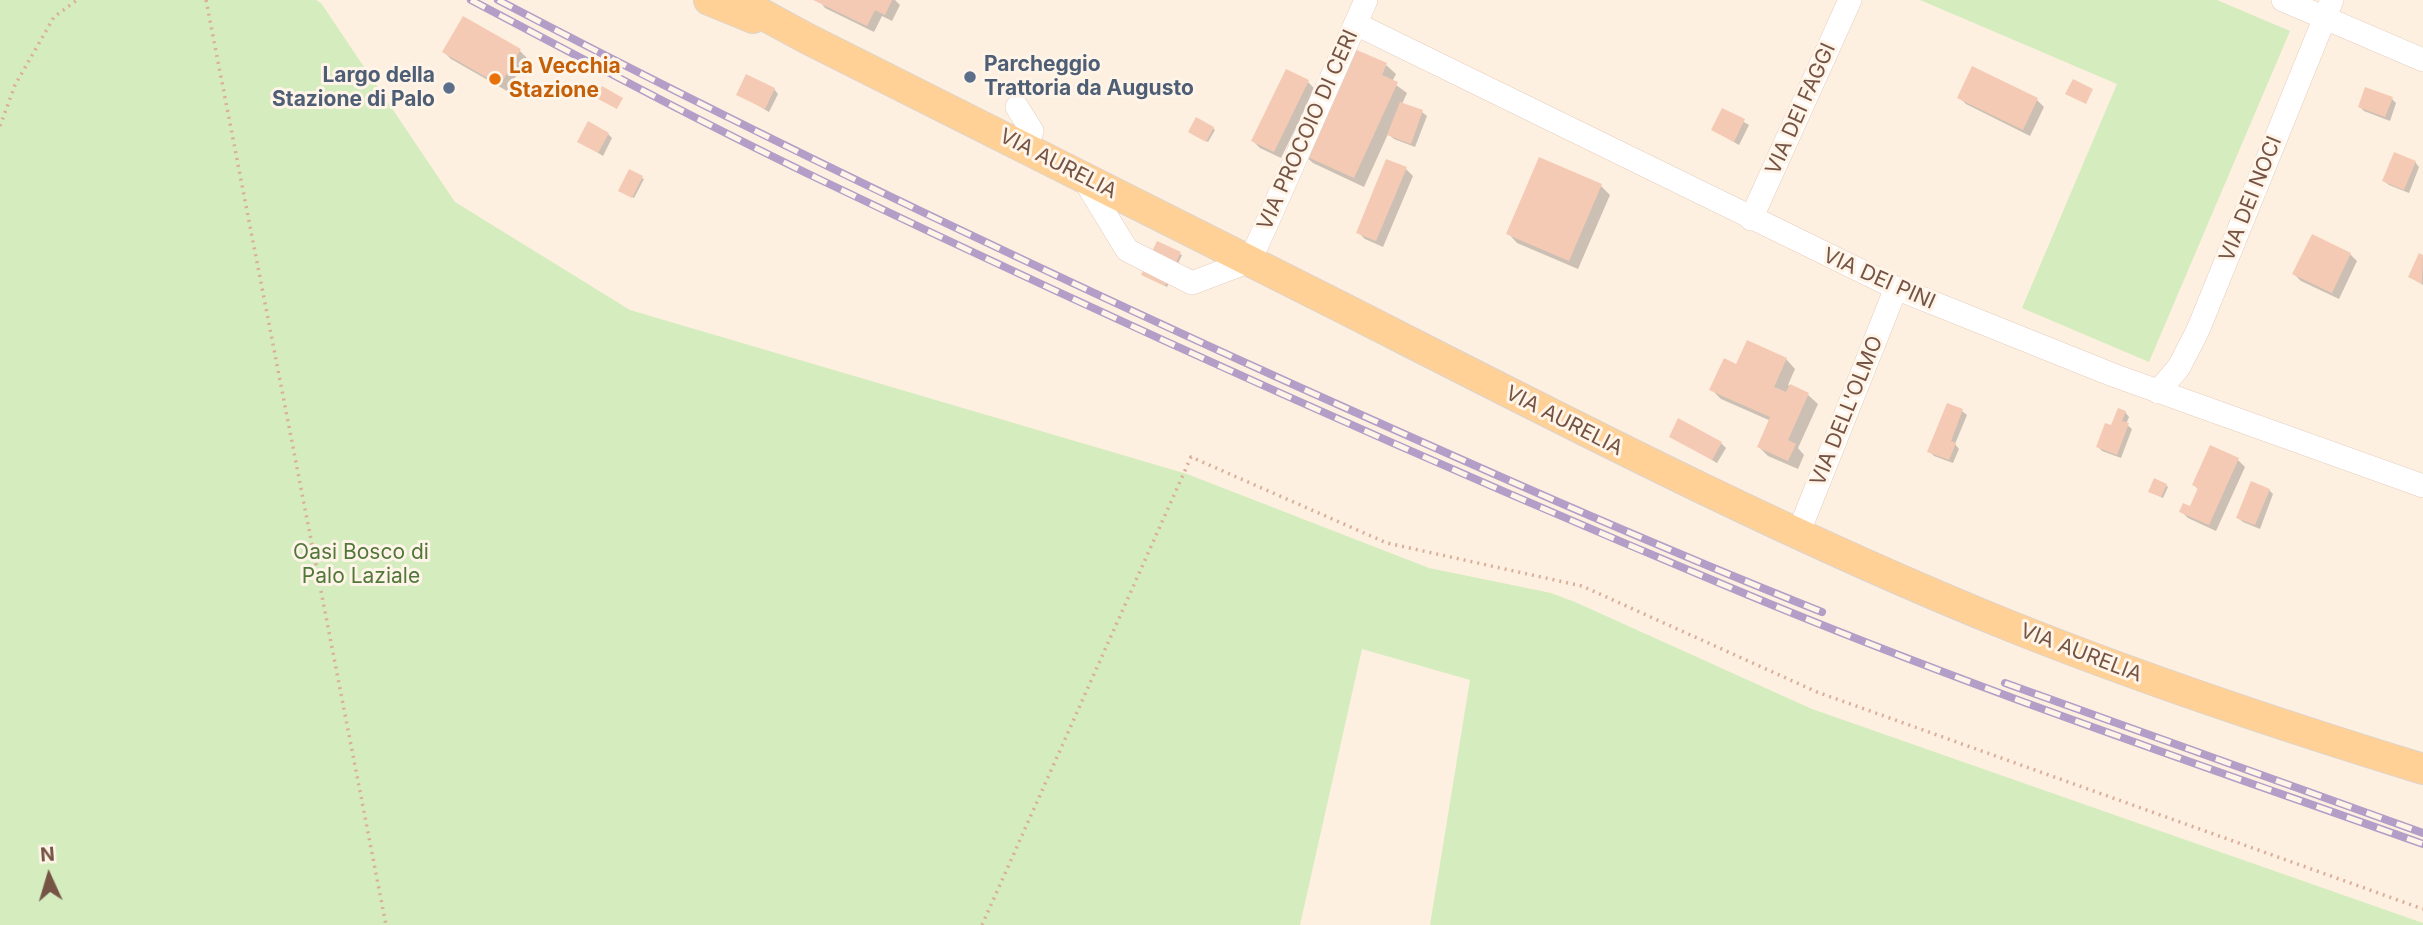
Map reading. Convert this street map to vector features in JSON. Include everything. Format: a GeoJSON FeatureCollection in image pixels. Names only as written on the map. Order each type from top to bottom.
{"type":"FeatureCollection","features":[{"type":"Feature","properties":{"kind":"main road"},"geometry":{"type":"LineString","coordinates":[[709,0],[806,38]]}},
{"type":"Feature","properties":{"kind":"main road","name":"VIA AURELIA"},"geometry":{"type":"LineString","coordinates":[[736,0],[806,38],[1638,458],[1798,534],[1939,597],[2117,667],[2266,720],[2423,769]]}},
{"type":"Feature","properties":{"kind":"street","name":"VIA PROCOIO DI CERI"},"geometry":{"type":"LineString","coordinates":[[1250,261],[1366,0]]}},
{"type":"Feature","properties":{"kind":"street","name":"VIA DEI FAGGI"},"geometry":{"type":"LineString","coordinates":[[1751,219],[1850,0]]}},
{"type":"Feature","properties":{"kind":"street"},"geometry":{"type":"LineString","coordinates":[[2283,0],[2329,9],[2423,60]]}},
{"type":"Feature","properties":{"kind":"street","name":"VIA DEI NOCI"},"geometry":{"type":"LineString","coordinates":[[2158,392],[2179,367],[2198,330],[2329,9]]}},
{"type":"Feature","properties":{"kind":"street","name":"VIA DEI PINI"},"geometry":{"type":"LineString","coordinates":[[1356,24],[1896,288],[2158,392],[2423,486]]}},
{"type":"Feature","properties":{"kind":"street"},"geometry":{"type":"LineString","coordinates":[[1017,107],[1032,131],[1026,148]]}},
{"type":"Feature","properties":{"kind":"street"},"geometry":{"type":"LineString","coordinates":[[1082,176],[1127,250],[1192,283],[1250,261]]}},
{"type":"Feature","properties":{"kind":"street","name":"VIA DELL'OLMO"},"geometry":{"type":"LineString","coordinates":[[1798,534],[1896,288]]}},
{"type":"Feature","properties":{"kind":"path"},"geometry":{"type":"LineString","coordinates":[[0,126],[15,85],[54,17],[76,0]]}},
{"type":"Feature","properties":{"kind":"path"},"geometry":{"type":"LineString","coordinates":[[206,0],[386,925]]}},
{"type":"Feature","properties":{"kind":"path"},"geometry":{"type":"LineString","coordinates":[[982,925],[1191,457],[1387,543],[1582,586],[1817,692],[2423,909]]}},
{"type":"Feature","properties":{"kind":"green space","name":"Oasi Bosco di Palo Laziale"},"geometry":{"type":"Polygon","coordinates":[[[0,0],[316,0],[321,3],[455,202],[630,310],[1187,474],[1429,568],[1551,593],[1812,709],[2423,925],[1430,925],[1470,680],[1362,649],[1300,925],[0,925],[0,0]]]}},
{"type":"Feature","properties":{"kind":"green space"},"geometry":{"type":"Polygon","coordinates":[[[1920,0],[2217,0],[2290,31],[2149,362],[2022,308],[2117,84],[1920,0]]]}},
{"type":"Feature","properties":{"kind":"building"},"geometry":{"type":"Polygon","coordinates":[[[813,0],[892,0],[885,15],[875,10],[867,26],[813,0]]]}},
{"type":"Feature","properties":{"kind":"building"},"geometry":{"type":"Polygon","coordinates":[[[463,16],[521,49],[500,85],[442,52],[463,16]]]}},
{"type":"Feature","properties":{"kind":"building"},"geometry":{"type":"Polygon","coordinates":[[[1350,47],[1387,63],[1382,75],[1398,82],[1354,178],[1301,154],[1350,47]]]}},
{"type":"Feature","properties":{"kind":"building"},"geometry":{"type":"Polygon","coordinates":[[[1972,66],[2038,98],[2023,130],[1957,98],[1972,66]]]}},
{"type":"Feature","properties":{"kind":"building"},"geometry":{"type":"Polygon","coordinates":[[[1286,69],[1309,80],[1274,152],[1251,141],[1286,69]]]}},
{"type":"Feature","properties":{"kind":"building"},"geometry":{"type":"Polygon","coordinates":[[[746,74],[775,88],[765,109],[736,95],[746,74]]]}},
{"type":"Feature","properties":{"kind":"building"},"geometry":{"type":"Polygon","coordinates":[[[2073,79],[2093,89],[2086,104],[2065,94],[2073,79]]]}},
{"type":"Feature","properties":{"kind":"building"},"geometry":{"type":"Polygon","coordinates":[[[602,86],[623,98],[617,109],[596,98],[602,86]]]}},
{"type":"Feature","properties":{"kind":"building"},"geometry":{"type":"Polygon","coordinates":[[[2365,87],[2393,97],[2385,117],[2358,107],[2365,87]]]}},
{"type":"Feature","properties":{"kind":"building"},"geometry":{"type":"Polygon","coordinates":[[[1400,102],[1423,110],[1411,144],[1387,135],[1400,102]]]}},
{"type":"Feature","properties":{"kind":"building"},"geometry":{"type":"Polygon","coordinates":[[[1722,108],[1745,119],[1734,142],[1711,130],[1722,108]]]}},
{"type":"Feature","properties":{"kind":"building"},"geometry":{"type":"Polygon","coordinates":[[[1196,117],[1214,127],[1206,142],[1188,132],[1196,117]]]}},
{"type":"Feature","properties":{"kind":"building"},"geometry":{"type":"Polygon","coordinates":[[[588,121],[609,133],[598,153],[577,142],[588,121]]]}},
{"type":"Feature","properties":{"kind":"building"},"geometry":{"type":"Polygon","coordinates":[[[2394,152],[2416,161],[2404,190],[2382,181],[2394,152]]]}},
{"type":"Feature","properties":{"kind":"building"},"geometry":{"type":"Polygon","coordinates":[[[1539,157],[1602,184],[1569,261],[1506,234],[1539,157]]]}},
{"type":"Feature","properties":{"kind":"building"},"geometry":{"type":"Polygon","coordinates":[[[1386,159],[1407,167],[1376,241],[1356,233],[1386,159]]]}},
{"type":"Feature","properties":{"kind":"building"},"geometry":{"type":"Polygon","coordinates":[[[629,169],[643,176],[632,198],[618,191],[629,169]]]}},
{"type":"Feature","properties":{"kind":"building"},"geometry":{"type":"Polygon","coordinates":[[[2312,234],[2351,253],[2332,293],[2292,274],[2312,234]]]}},
{"type":"Feature","properties":{"kind":"building"},"geometry":{"type":"Polygon","coordinates":[[[1157,241],[1181,252],[1165,286],[1141,275],[1157,241]]]}},
{"type":"Feature","properties":{"kind":"building"},"geometry":{"type":"Polygon","coordinates":[[[2419,253],[2423,255],[2422,284],[2408,277],[2419,253]]]}},
{"type":"Feature","properties":{"kind":"building"},"geometry":{"type":"Polygon","coordinates":[[[1747,340],[1787,358],[1774,387],[1786,392],[1790,384],[1809,393],[1788,440],[1796,444],[1788,461],[1757,447],[1770,417],[1709,390],[1724,358],[1736,364],[1747,340]]]}},
{"type":"Feature","properties":{"kind":"building"},"geometry":{"type":"Polygon","coordinates":[[[1947,403],[1963,409],[1951,441],[1956,443],[1949,460],[1927,452],[1947,403]]]}},
{"type":"Feature","properties":{"kind":"building"},"geometry":{"type":"Polygon","coordinates":[[[2118,408],[2126,411],[2122,421],[2129,423],[2117,455],[2096,447],[2105,423],[2111,425],[2118,408]]]}},
{"type":"Feature","properties":{"kind":"building"},"geometry":{"type":"Polygon","coordinates":[[[1678,418],[1722,442],[1712,460],[1669,437],[1678,418]]]}},
{"type":"Feature","properties":{"kind":"building"},"geometry":{"type":"Polygon","coordinates":[[[2210,445],[2239,458],[2209,525],[2179,512],[2183,503],[2190,506],[2198,488],[2192,485],[2210,445]]]}},
{"type":"Feature","properties":{"kind":"building"},"geometry":{"type":"Polygon","coordinates":[[[2154,478],[2167,484],[2161,497],[2148,492],[2154,478]]]}},
{"type":"Feature","properties":{"kind":"building"},"geometry":{"type":"Polygon","coordinates":[[[2251,481],[2270,489],[2255,525],[2236,518],[2251,481]]]}},
{"type":"Feature","properties":{"kind":"railway"},"geometry":{"type":"LineString","coordinates":[[471,0],[734,137],[936,235],[1164,341],[1509,494],[1741,592],[1910,659],[2423,844]]}},
{"type":"Feature","properties":{"kind":"railway"},"geometry":{"type":"LineString","coordinates":[[498,0],[792,149],[1190,337],[1555,500],[1822,612]]}},
{"type":"Feature","properties":{"kind":"railway"},"geometry":{"type":"LineString","coordinates":[[2005,683],[2423,833]]}},
{"type":"Feature","properties":{"kind":"place","name":"Parcheggio Trattoria da Augusto"},"geometry":{"type":"Point","coordinates":[970,77]}},
{"type":"Feature","properties":{"kind":"place","name":"La Vecchia Stazione"},"geometry":{"type":"Point","coordinates":[495,79]}},
{"type":"Feature","properties":{"kind":"place","name":"Largo della Stazione di Palo"},"geometry":{"type":"Point","coordinates":[449,88]}}]}
